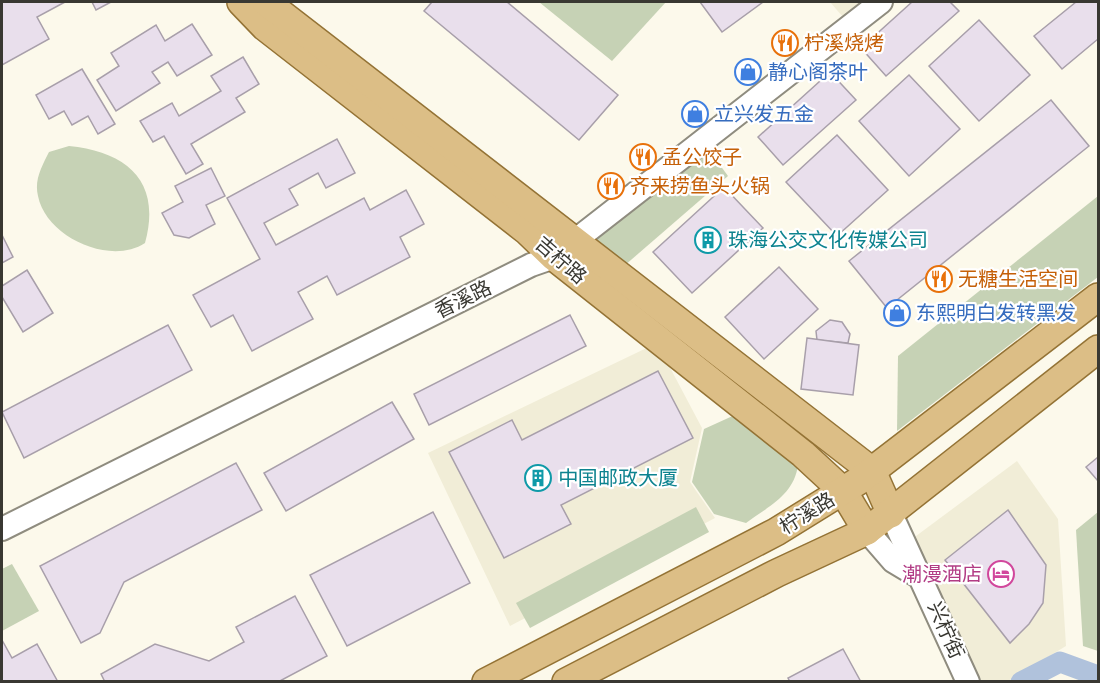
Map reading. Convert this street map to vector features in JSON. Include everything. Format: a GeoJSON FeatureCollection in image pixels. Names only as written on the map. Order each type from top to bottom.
{"type":"FeatureCollection","features":[{"type":"Feature","properties":{"kind":"main road","name":"吉柠路"},"geometry":{"type":"LineString","coordinates":[[241,2],[265,27],[527,231],[554,257],[803,454],[843,491],[867,531]]}},
{"type":"Feature","properties":{"kind":"main road"},"geometry":{"type":"LineString","coordinates":[[266,2],[872,471],[891,514]]}},
{"type":"Feature","properties":{"kind":"main road","name":"柠溪路"},"geometry":{"type":"LineString","coordinates":[[486,681],[776,532],[843,491],[1098,297]]}},
{"type":"Feature","properties":{"kind":"main road"},"geometry":{"type":"LineString","coordinates":[[1065,322],[1095,352]]}},
{"type":"Feature","properties":{"kind":"main road","name":"柠溪路"},"geometry":{"type":"LineString","coordinates":[[566,681],[777,573],[867,531],[1095,352]]}},
{"type":"Feature","properties":{"kind":"main road"},"geometry":{"type":"LineString","coordinates":[[603,621],[622,653]]}},
{"type":"Feature","properties":{"kind":"street","name":"香溪路"},"geometry":{"type":"LineString","coordinates":[[2,530],[521,270],[554,257],[881,2]]}},
{"type":"Feature","properties":{"kind":"street","name":"兴柠街"},"geometry":{"type":"LineString","coordinates":[[891,514],[923,579],[968,681]]}},
{"type":"Feature","properties":{"kind":"street"},"geometry":{"type":"LineString","coordinates":[[867,531],[893,561],[923,579]]}},
{"type":"Feature","properties":{"kind":"shaded area"},"geometry":{"type":"Polygon","coordinates":[[[830,2],[879,2],[850,25],[830,2]]]}},
{"type":"Feature","properties":{"kind":"shaded area"},"geometry":{"type":"Polygon","coordinates":[[[657,343],[702,428],[690,482],[715,518],[510,626],[428,453],[657,343]]]}},
{"type":"Feature","properties":{"kind":"shaded area"},"geometry":{"type":"Polygon","coordinates":[[[1017,461],[1058,519],[1066,646],[1008,681],[973,681],[912,539],[1017,461]]]}},
{"type":"Feature","properties":{"kind":"green space"},"geometry":{"type":"Polygon","coordinates":[[[539,2],[666,2],[612,61],[539,2]]]}},
{"type":"Feature","properties":{"kind":"green space"},"geometry":{"type":"Polygon","coordinates":[[[69,146],[108,155],[123,163],[135,174],[144,187],[148,203],[149,221],[145,243],[131,249],[115,251],[98,249],[81,244],[53,224],[43,211],[38,196],[38,179],[49,152],[69,146]]]}},
{"type":"Feature","properties":{"kind":"green space"},"geometry":{"type":"Polygon","coordinates":[[[706,146],[728,176],[624,266],[586,238],[706,146]]]}},
{"type":"Feature","properties":{"kind":"green space"},"geometry":{"type":"Polygon","coordinates":[[[1098,196],[1098,277],[897,431],[898,356],[1098,196]]]}},
{"type":"Feature","properties":{"kind":"green space"},"geometry":{"type":"Polygon","coordinates":[[[737,414],[798,465],[796,475],[786,492],[746,523],[714,514],[692,482],[704,429],[737,414]]]}},
{"type":"Feature","properties":{"kind":"green space"},"geometry":{"type":"Polygon","coordinates":[[[696,507],[709,532],[530,628],[516,603],[696,507]]]}},
{"type":"Feature","properties":{"kind":"green space"},"geometry":{"type":"Polygon","coordinates":[[[1098,512],[1098,651],[1083,646],[1076,530],[1098,512]]]}},
{"type":"Feature","properties":{"kind":"green space"},"geometry":{"type":"Polygon","coordinates":[[[12,564],[39,611],[2,631],[2,569],[12,564]]]}},
{"type":"Feature","properties":{"kind":"building"},"geometry":{"type":"Polygon","coordinates":[[[2,2],[65,2],[37,17],[49,39],[2,65],[2,2]]]}},
{"type":"Feature","properties":{"kind":"building"},"geometry":{"type":"Polygon","coordinates":[[[92,2],[111,2],[96,10],[92,2]]]}},
{"type":"Feature","properties":{"kind":"building"},"geometry":{"type":"Polygon","coordinates":[[[432,2],[507,2],[618,95],[579,140],[424,11],[432,2]]]}},
{"type":"Feature","properties":{"kind":"building"},"geometry":{"type":"Polygon","coordinates":[[[700,2],[763,2],[722,32],[700,2]]]}},
{"type":"Feature","properties":{"kind":"building"},"geometry":{"type":"Polygon","coordinates":[[[912,2],[950,2],[959,11],[886,76],[861,48],[912,2]]]}},
{"type":"Feature","properties":{"kind":"building"},"geometry":{"type":"Polygon","coordinates":[[[1076,2],[1098,2],[1098,39],[1062,69],[1034,36],[1076,2]]]}},
{"type":"Feature","properties":{"kind":"building"},"geometry":{"type":"Polygon","coordinates":[[[979,20],[1030,75],[979,121],[929,66],[979,20]]]}},
{"type":"Feature","properties":{"kind":"building"},"geometry":{"type":"Polygon","coordinates":[[[192,24],[212,55],[177,76],[168,62],[152,72],[160,83],[116,111],[97,80],[119,66],[111,53],[156,25],[165,41],[192,24]]]}},
{"type":"Feature","properties":{"kind":"building"},"geometry":{"type":"Polygon","coordinates":[[[243,57],[259,84],[236,98],[245,112],[191,144],[203,164],[186,174],[164,136],[153,142],[140,121],[172,103],[179,116],[221,91],[211,76],[243,57]]]}},
{"type":"Feature","properties":{"kind":"building"},"geometry":{"type":"Polygon","coordinates":[[[82,69],[115,124],[98,134],[88,116],[72,125],[64,111],[49,119],[36,95],[82,69]]]}},
{"type":"Feature","properties":{"kind":"building"},"geometry":{"type":"Polygon","coordinates":[[[830,72],[856,100],[783,165],[758,137],[830,72]]]}},
{"type":"Feature","properties":{"kind":"building"},"geometry":{"type":"Polygon","coordinates":[[[909,75],[960,129],[909,176],[859,121],[909,75]]]}},
{"type":"Feature","properties":{"kind":"building"},"geometry":{"type":"Polygon","coordinates":[[[1051,100],[1089,146],[887,308],[849,261],[1051,100]]]}},
{"type":"Feature","properties":{"kind":"building"},"geometry":{"type":"Polygon","coordinates":[[[837,135],[888,190],[837,236],[786,182],[837,135]]]}},
{"type":"Feature","properties":{"kind":"building"},"geometry":{"type":"Polygon","coordinates":[[[337,139],[355,173],[326,188],[318,173],[289,189],[298,205],[264,223],[276,245],[364,198],[370,210],[406,190],[424,224],[400,237],[410,257],[337,295],[327,276],[298,292],[313,319],[252,351],[233,315],[211,327],[193,295],[260,259],[227,198],[337,139]]]}},
{"type":"Feature","properties":{"kind":"building"},"geometry":{"type":"Polygon","coordinates":[[[211,168],[225,196],[206,205],[215,224],[189,238],[174,235],[162,213],[183,202],[175,186],[211,168]]]}},
{"type":"Feature","properties":{"kind":"building","name":"珠海公交文化传媒公司"},"geometry":{"type":"Polygon","coordinates":[[[724,187],[763,228],[692,293],[653,252],[724,187]]]}},
{"type":"Feature","properties":{"kind":"building"},"geometry":{"type":"Polygon","coordinates":[[[2,235],[13,257],[2,263],[2,235]]]}},
{"type":"Feature","properties":{"kind":"building"},"geometry":{"type":"Polygon","coordinates":[[[779,267],[818,309],[764,359],[725,317],[779,267]]]}},
{"type":"Feature","properties":{"kind":"building"},"geometry":{"type":"Polygon","coordinates":[[[27,270],[53,313],[23,332],[2,297],[2,286],[27,270]]]}},
{"type":"Feature","properties":{"kind":"building"},"geometry":{"type":"Polygon","coordinates":[[[570,315],[586,346],[429,425],[414,394],[570,315]]]}},
{"type":"Feature","properties":{"kind":"building"},"geometry":{"type":"Polygon","coordinates":[[[830,320],[842,322],[850,334],[848,343],[817,340],[816,331],[830,320]]]}},
{"type":"Feature","properties":{"kind":"building"},"geometry":{"type":"Polygon","coordinates":[[[168,325],[192,370],[24,458],[2,412],[168,325]]]}},
{"type":"Feature","properties":{"kind":"building"},"geometry":{"type":"Polygon","coordinates":[[[807,338],[859,345],[853,395],[801,389],[807,338]]]}},
{"type":"Feature","properties":{"kind":"building","name":"中国邮政大厦"},"geometry":{"type":"Polygon","coordinates":[[[658,371],[693,438],[561,505],[571,524],[504,558],[449,452],[512,420],[522,440],[658,371]]]}},
{"type":"Feature","properties":{"kind":"building"},"geometry":{"type":"Polygon","coordinates":[[[392,402],[414,439],[286,511],[264,473],[392,402]]]}},
{"type":"Feature","properties":{"kind":"building"},"geometry":{"type":"Polygon","coordinates":[[[1098,457],[1098,481],[1086,467],[1098,457]]]}},
{"type":"Feature","properties":{"kind":"building"},"geometry":{"type":"Polygon","coordinates":[[[236,463],[262,510],[124,582],[100,633],[81,643],[40,566],[236,463]]]}},
{"type":"Feature","properties":{"kind":"building","name":"潮漫酒店"},"geometry":{"type":"Polygon","coordinates":[[[1008,510],[1046,565],[1043,603],[1029,624],[1010,643],[945,560],[1008,510]]]}},
{"type":"Feature","properties":{"kind":"building"},"geometry":{"type":"Polygon","coordinates":[[[433,512],[470,583],[347,646],[310,575],[433,512]]]}},
{"type":"Feature","properties":{"kind":"building"},"geometry":{"type":"Polygon","coordinates":[[[295,596],[327,656],[278,682],[105,682],[101,674],[155,644],[209,661],[244,642],[236,627],[295,596]]]}},
{"type":"Feature","properties":{"kind":"building"},"geometry":{"type":"Polygon","coordinates":[[[2,640],[12,658],[37,644],[58,682],[2,682],[2,640]]]}},
{"type":"Feature","properties":{"kind":"building"},"geometry":{"type":"Polygon","coordinates":[[[843,649],[861,682],[790,682],[788,678],[843,649]]]}},
{"type":"Feature","properties":{"kind":"waterway"},"geometry":{"type":"LineString","coordinates":[[1021,682],[1060,662],[1098,676]]}},
{"type":"Feature","properties":{"kind":"place","name":"柠溪烧烤"},"geometry":{"type":"Point","coordinates":[785,43]}},
{"type":"Feature","properties":{"kind":"place","name":"静心阁茶叶"},"geometry":{"type":"Point","coordinates":[748,72]}},
{"type":"Feature","properties":{"kind":"place","name":"立兴发五金"},"geometry":{"type":"Point","coordinates":[695,114]}},
{"type":"Feature","properties":{"kind":"place","name":"孟公饺子"},"geometry":{"type":"Point","coordinates":[643,157]}},
{"type":"Feature","properties":{"kind":"place","name":"齐来捞鱼头火锅"},"geometry":{"type":"Point","coordinates":[611,186]}},
{"type":"Feature","properties":{"kind":"place","name":"珠海公交文化传媒公司"},"geometry":{"type":"Point","coordinates":[708,240]}},
{"type":"Feature","properties":{"kind":"place","name":"无糖生活空间"},"geometry":{"type":"Point","coordinates":[939,279]}},
{"type":"Feature","properties":{"kind":"place","name":"东熙明白发转黑发"},"geometry":{"type":"Point","coordinates":[897,313]}},
{"type":"Feature","properties":{"kind":"place","name":"中国邮政大厦"},"geometry":{"type":"Point","coordinates":[538,478]}},
{"type":"Feature","properties":{"kind":"place","name":"潮漫酒店"},"geometry":{"type":"Point","coordinates":[1001,574]}}]}
